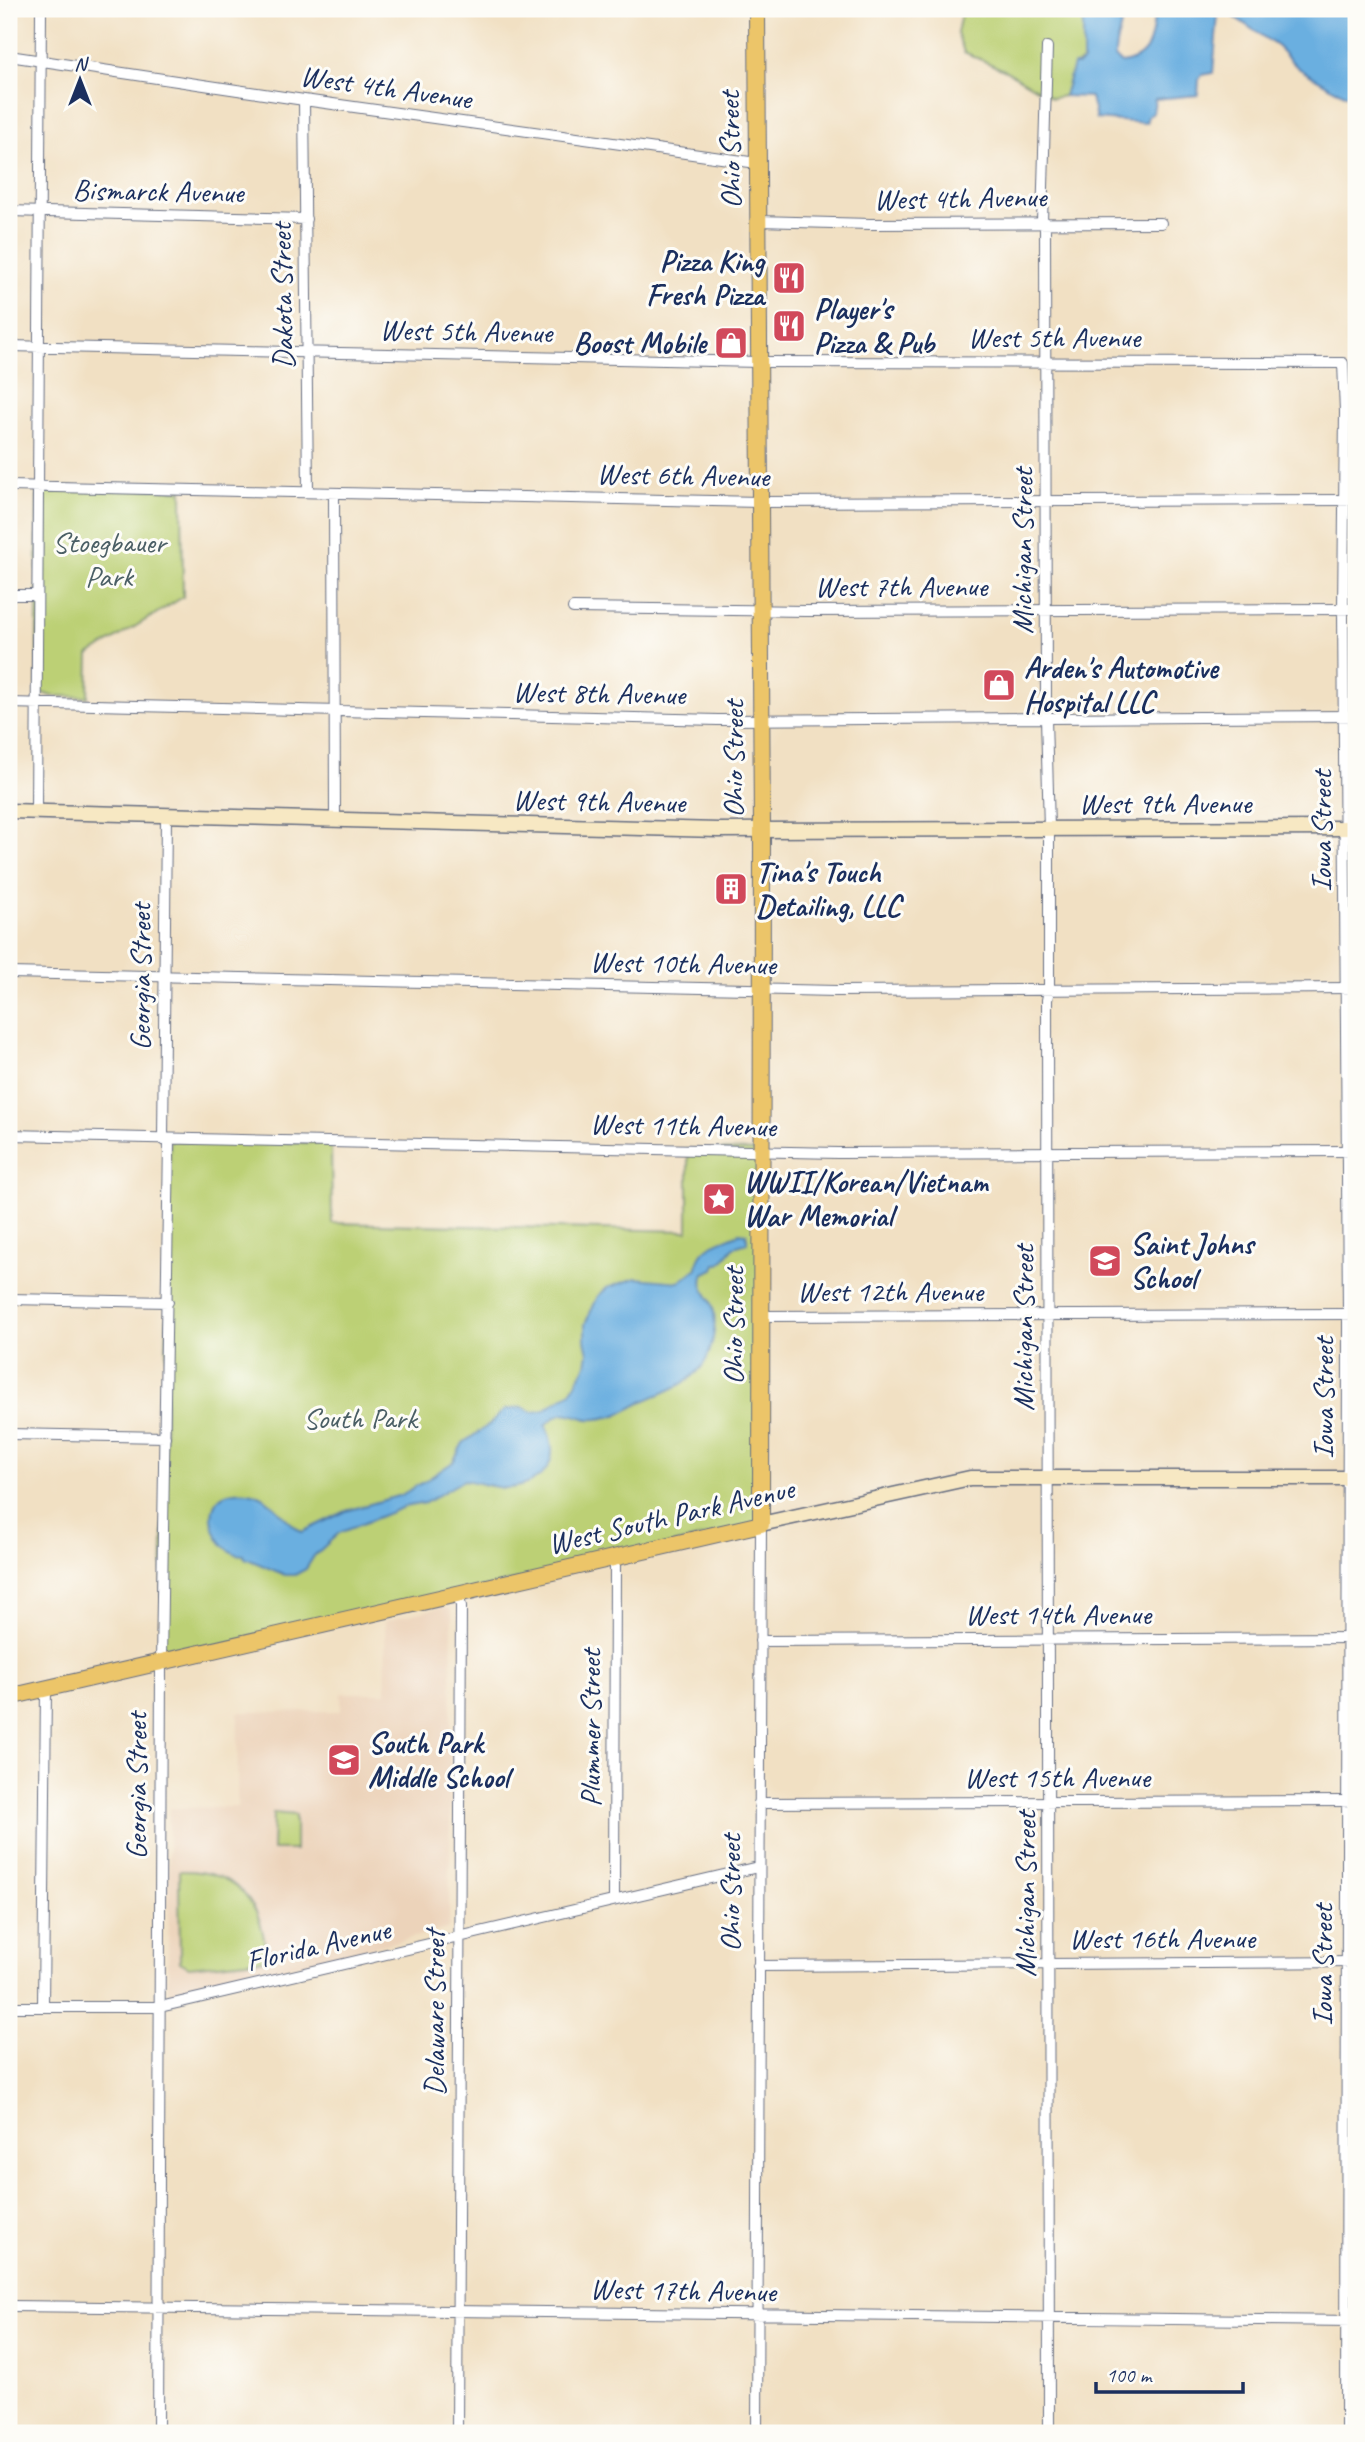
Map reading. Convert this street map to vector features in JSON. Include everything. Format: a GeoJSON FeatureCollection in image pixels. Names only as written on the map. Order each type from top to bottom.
{"type":"FeatureCollection","features":[{"type":"Feature","properties":{"kind":"main road","name":"Ohio Street"},"geometry":{"type":"LineString","coordinates":[[757,9],[762,831],[761,1524]]}},
{"type":"Feature","properties":{"kind":"main road","name":"West 9th Avenue"},"geometry":{"type":"LineString","coordinates":[[9,811],[762,831],[1351,828]]}},
{"type":"Feature","properties":{"kind":"main road","name":"West South Park Avenue"},"geometry":{"type":"LineString","coordinates":[[9,1697],[458,1592],[970,1478],[1351,1478]]}},
{"type":"Feature","properties":{"kind":"street"},"geometry":{"type":"LineString","coordinates":[[36,812],[41,9]]}},
{"type":"Feature","properties":{"kind":"street","name":"Michigan Street"},"geometry":{"type":"LineString","coordinates":[[1046,47],[1044,222],[1049,829],[1049,2433]]}},
{"type":"Feature","properties":{"kind":"street","name":"West 4th Avenue"},"geometry":{"type":"LineString","coordinates":[[9,56],[757,163]]}},
{"type":"Feature","properties":{"kind":"street","name":"Dakota Street"},"geometry":{"type":"LineString","coordinates":[[304,100],[308,492]]}},
{"type":"Feature","properties":{"kind":"street","name":"Bismarck Avenue"},"geometry":{"type":"LineString","coordinates":[[9,211],[306,219]]}},
{"type":"Feature","properties":{"kind":"street","name":"West 4th Avenue"},"geometry":{"type":"LineString","coordinates":[[758,221],[870,224],[1161,223]]}},
{"type":"Feature","properties":{"kind":"street","name":"West 5th Avenue"},"geometry":{"type":"LineString","coordinates":[[9,346],[759,362],[1343,363]]}},
{"type":"Feature","properties":{"kind":"street","name":"Iowa Street"},"geometry":{"type":"LineString","coordinates":[[1343,363],[1344,716],[1351,828],[1352,1314],[1351,2321],[1346,2433]]}},
{"type":"Feature","properties":{"kind":"street","name":"West 6th Avenue"},"geometry":{"type":"LineString","coordinates":[[9,486],[760,502],[1356,500]]}},
{"type":"Feature","properties":{"kind":"street"},"geometry":{"type":"LineString","coordinates":[[334,493],[335,821]]}},
{"type":"Feature","properties":{"kind":"street"},"geometry":{"type":"LineString","coordinates":[[9,595],[36,595]]}},
{"type":"Feature","properties":{"kind":"street","name":"West 7th Avenue"},"geometry":{"type":"LineString","coordinates":[[573,608],[1356,609]]}},
{"type":"Feature","properties":{"kind":"street","name":"West 8th Avenue"},"geometry":{"type":"LineString","coordinates":[[9,704],[761,720],[1356,716]]}},
{"type":"Feature","properties":{"kind":"street","name":"Georgia Street"},"geometry":{"type":"LineString","coordinates":[[158,2433],[161,1662],[168,1302],[164,976],[166,815]]}},
{"type":"Feature","properties":{"kind":"street","name":"West 10th Avenue"},"geometry":{"type":"LineString","coordinates":[[9,973],[873,991],[1351,988]]}},
{"type":"Feature","properties":{"kind":"street","name":"West 11th Avenue"},"geometry":{"type":"LineString","coordinates":[[9,1135],[761,1151],[1351,1151]]}},
{"type":"Feature","properties":{"kind":"street"},"geometry":{"type":"LineString","coordinates":[[9,1298],[168,1302]]}},
{"type":"Feature","properties":{"kind":"street","name":"West 12th Avenue"},"geometry":{"type":"LineString","coordinates":[[761,1317],[1352,1314]]}},
{"type":"Feature","properties":{"kind":"street"},"geometry":{"type":"LineString","coordinates":[[9,1434],[165,1437]]}},
{"type":"Feature","properties":{"kind":"street","name":"Ohio Street"},"geometry":{"type":"LineString","coordinates":[[757,2433],[761,1524]]}},
{"type":"Feature","properties":{"kind":"street","name":"Plummer Street"},"geometry":{"type":"LineString","coordinates":[[614,1900],[615,1557]]}},
{"type":"Feature","properties":{"kind":"street","name":"Delaware Street"},"geometry":{"type":"LineString","coordinates":[[457,2433],[461,1606],[458,1592]]}},
{"type":"Feature","properties":{"kind":"street","name":"West 14th Avenue"},"geometry":{"type":"LineString","coordinates":[[760,1641],[1351,1638]]}},
{"type":"Feature","properties":{"kind":"street"},"geometry":{"type":"LineString","coordinates":[[43,2007],[46,1688]]}},
{"type":"Feature","properties":{"kind":"street","name":"West 15th Avenue"},"geometry":{"type":"LineString","coordinates":[[759,1803],[1351,1801]]}},
{"type":"Feature","properties":{"kind":"street","name":"Florida Avenue"},"geometry":{"type":"LineString","coordinates":[[9,2007],[160,2007],[758,1867]]}},
{"type":"Feature","properties":{"kind":"street","name":"West 16th Avenue"},"geometry":{"type":"LineString","coordinates":[[758,1965],[1352,1962]]}},
{"type":"Feature","properties":{"kind":"street","name":"West 17th Avenue"},"geometry":{"type":"LineString","coordinates":[[9,2306],[1351,2321]]}},
{"type":"Feature","properties":{"kind":"shaded area","name":"South Park Middle School"},"geometry":{"type":"Polygon","coordinates":[[[442,1607],[450,1609],[452,1614],[447,1929],[175,1995],[170,1993],[169,1808],[237,1807],[238,1712],[341,1711],[341,1693],[386,1693],[385,1621],[442,1607]]]}},
{"type":"Feature","properties":{"kind":"green space"},"geometry":{"type":"Polygon","coordinates":[[[962,9],[1083,9],[1083,61],[1073,66],[1064,96],[1052,98],[1006,71],[964,52],[957,33],[962,9]]]}},
{"type":"Feature","properties":{"kind":"green space","name":"Stoegbauer Park"},"geometry":{"type":"Polygon","coordinates":[[[37,486],[182,490],[183,597],[89,655],[88,697],[51,696],[37,691],[37,486]]]}},
{"type":"Feature","properties":{"kind":"green space","name":"South Park"},"geometry":{"type":"Polygon","coordinates":[[[170,1140],[331,1143],[332,1223],[688,1231],[688,1150],[761,1151],[760,1524],[161,1662],[170,1140]]]}},
{"type":"Feature","properties":{"kind":"green space"},"geometry":{"type":"Polygon","coordinates":[[[273,1813],[295,1815],[295,1850],[272,1850],[273,1813]]]}},
{"type":"Feature","properties":{"kind":"green space"},"geometry":{"type":"Polygon","coordinates":[[[179,1871],[217,1876],[244,1893],[260,1921],[266,1959],[189,1967],[180,1962],[179,1871]]]}},
{"type":"Feature","properties":{"kind":"water"},"geometry":{"type":"Polygon","coordinates":[[[1083,9],[1124,9],[1115,51],[1115,57],[1121,63],[1132,61],[1145,51],[1151,36],[1155,9],[1223,9],[1218,14],[1213,73],[1201,75],[1198,95],[1155,99],[1153,113],[1148,116],[1146,123],[1096,119],[1091,97],[1064,96],[1073,65],[1083,61],[1083,9]]]}},
{"type":"Feature","properties":{"kind":"water"},"geometry":{"type":"Polygon","coordinates":[[[1223,9],[1356,9],[1356,99],[1298,68],[1278,47],[1223,9]]]}},
{"type":"Feature","properties":{"kind":"water"},"geometry":{"type":"Polygon","coordinates":[[[739,1233],[747,1234],[747,1243],[734,1247],[720,1264],[704,1273],[702,1278],[715,1320],[711,1348],[701,1368],[679,1385],[615,1416],[587,1419],[568,1414],[556,1417],[546,1425],[552,1446],[550,1462],[546,1470],[532,1481],[506,1488],[464,1480],[425,1503],[404,1507],[339,1533],[314,1556],[306,1569],[295,1575],[285,1575],[245,1558],[244,1555],[233,1553],[217,1537],[212,1514],[215,1504],[222,1496],[234,1492],[261,1496],[302,1532],[346,1511],[401,1495],[453,1462],[463,1443],[490,1424],[504,1410],[522,1407],[532,1412],[542,1411],[571,1392],[586,1365],[588,1353],[585,1324],[598,1296],[607,1288],[636,1278],[679,1282],[697,1268],[698,1260],[706,1249],[739,1233]]]}},
{"type":"Feature","properties":{"kind":"place","name":"Pizza King Fresh Pizza"},"geometry":{"type":"Point","coordinates":[789,278]}},
{"type":"Feature","properties":{"kind":"place","name":"Player's Pizza & Pub"},"geometry":{"type":"Point","coordinates":[789,326]}},
{"type":"Feature","properties":{"kind":"place","name":"Boost Mobile"},"geometry":{"type":"Point","coordinates":[731,343]}},
{"type":"Feature","properties":{"kind":"place","name":"Arden's Automotive Hospital LLC"},"geometry":{"type":"Point","coordinates":[999,685]}},
{"type":"Feature","properties":{"kind":"place","name":"Tina's Touch Detailing, LLC"},"geometry":{"type":"Point","coordinates":[731,889]}},
{"type":"Feature","properties":{"kind":"place","name":"WWII/Korean/Vietnam War Memorial"},"geometry":{"type":"Point","coordinates":[719,1199]}},
{"type":"Feature","properties":{"kind":"place","name":"Saint Johns School"},"geometry":{"type":"Point","coordinates":[1105,1261]}},
{"type":"Feature","properties":{"kind":"place","name":"South Park Middle School"},"geometry":{"type":"Point","coordinates":[344,1760]}}]}
